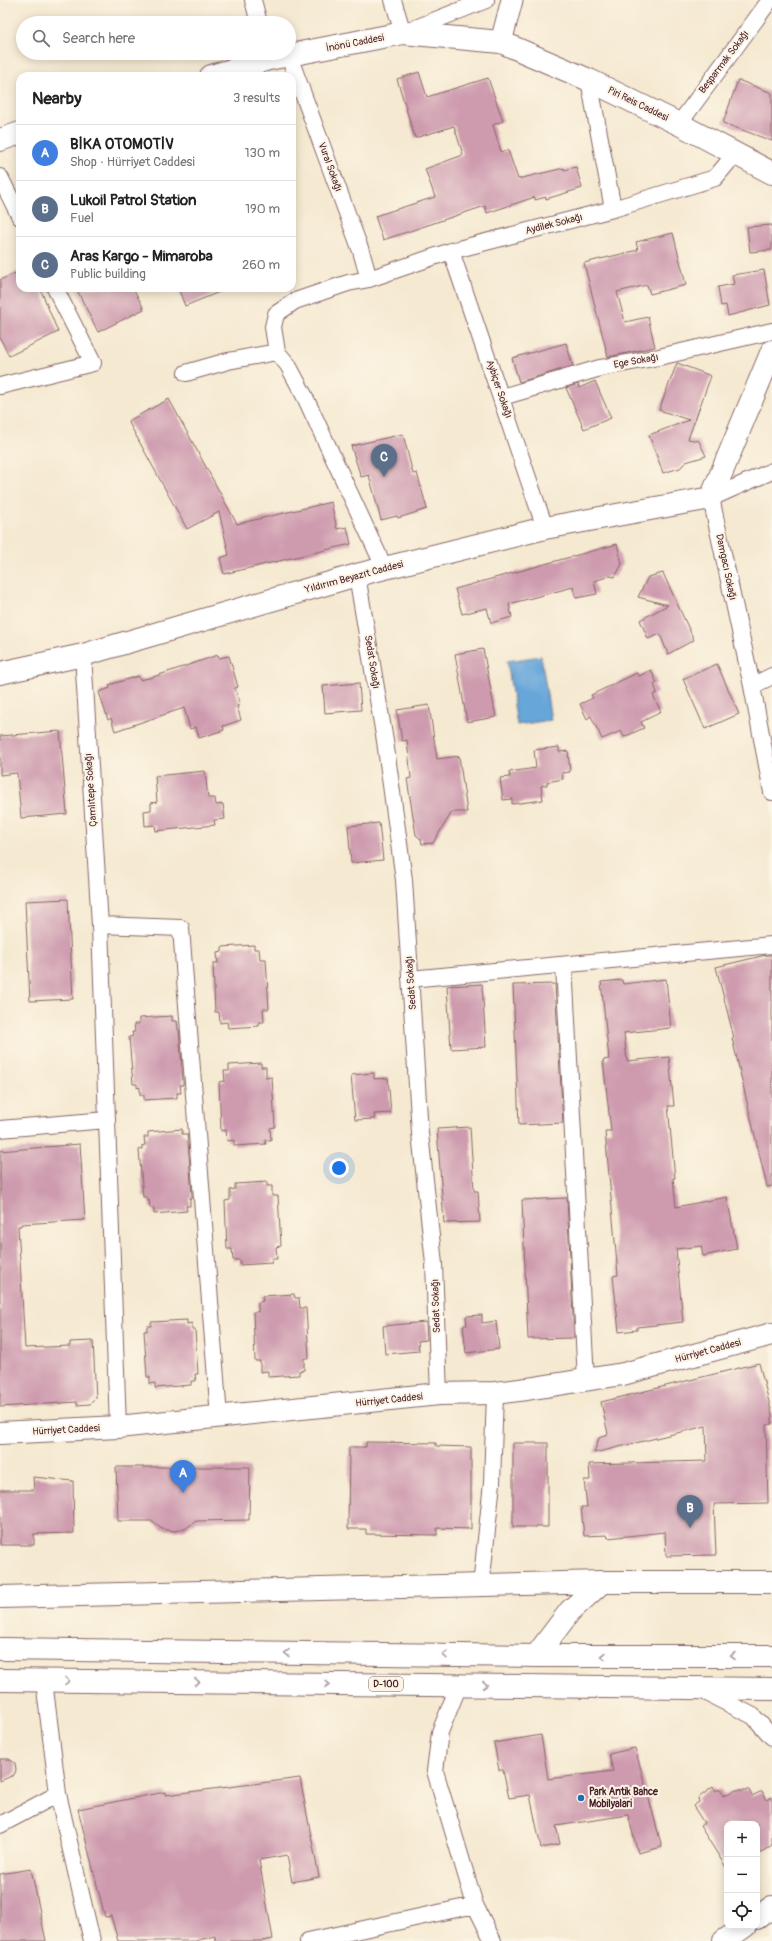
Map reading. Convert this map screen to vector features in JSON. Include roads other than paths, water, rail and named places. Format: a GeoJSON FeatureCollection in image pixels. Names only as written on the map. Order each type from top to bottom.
{"type":"FeatureCollection","features":[{"type":"Feature","properties":{"kind":"main road","name":"İnönü Caddesi"},"geometry":{"type":"LineString","coordinates":[[296,52],[403,33],[501,42]]}},
{"type":"Feature","properties":{"kind":"main road","name":"Piri Reis Caddesi"},"geometry":{"type":"LineString","coordinates":[[501,42],[589,80],[679,124],[772,174]]}},
{"type":"Feature","properties":{"kind":"main road","name":"İnönü Caddesi"},"geometry":{"type":"LineString","coordinates":[[224,72],[262,60]]}},
{"type":"Feature","properties":{"kind":"main road"},"geometry":{"type":"LineString","coordinates":[[0,140],[16,134]]}},
{"type":"Feature","properties":{"kind":"main road"},"geometry":{"type":"LineString","coordinates":[[711,498],[772,351]]}},
{"type":"Feature","properties":{"kind":"main road","name":"Yıldırım Beyazıt Caddesi"},"geometry":{"type":"LineString","coordinates":[[0,673],[83,655],[357,575],[545,528],[711,498]]}},
{"type":"Feature","properties":{"kind":"main road","name":"Hürriyet Caddesi"},"geometry":{"type":"LineString","coordinates":[[0,1433],[118,1427],[439,1394],[496,1393],[623,1374],[772,1334]]}},
{"type":"Feature","properties":{"kind":"main road"},"geometry":{"type":"LineString","coordinates":[[536,1656],[570,1611],[602,1582]]}},
{"type":"Feature","properties":{"kind":"main road"},"geometry":{"type":"LineString","coordinates":[[0,1597],[602,1582],[772,1582]]}},
{"type":"Feature","properties":{"kind":"main road"},"geometry":{"type":"LineString","coordinates":[[0,1649],[536,1656],[772,1656]]}},
{"type":"Feature","properties":{"kind":"main road","name":"D-100"},"geometry":{"type":"LineString","coordinates":[[0,1680],[772,1689]]}},
{"type":"Feature","properties":{"kind":"main road"},"geometry":{"type":"LineString","coordinates":[[760,1916],[772,1907]]}},
{"type":"Feature","properties":{"kind":"main road"},"geometry":{"type":"LineString","coordinates":[[724,1941],[741,1929]]}},
{"type":"Feature","properties":{"kind":"street"},"geometry":{"type":"LineString","coordinates":[[253,0],[257,16]]}},
{"type":"Feature","properties":{"kind":"street"},"geometry":{"type":"LineString","coordinates":[[393,0],[403,33],[486,0]]}},
{"type":"Feature","properties":{"kind":"street"},"geometry":{"type":"LineString","coordinates":[[501,42],[512,0]]}},
{"type":"Feature","properties":{"kind":"street","name":"Beşparmak Sokağı"},"geometry":{"type":"LineString","coordinates":[[679,124],[770,0]]}},
{"type":"Feature","properties":{"kind":"street","name":"Vural Sokağı"},"geometry":{"type":"LineString","coordinates":[[277,60],[282,72]]}},
{"type":"Feature","properties":{"kind":"street"},"geometry":{"type":"LineString","coordinates":[[589,80],[613,209]]}},
{"type":"Feature","properties":{"kind":"street","name":"Vural Sokağı"},"geometry":{"type":"LineString","coordinates":[[296,104],[361,251],[369,279]]}},
{"type":"Feature","properties":{"kind":"street","name":"Aydilek Sokağı"},"geometry":{"type":"LineString","coordinates":[[278,352],[273,327],[276,314],[295,301],[348,283],[369,279],[451,251],[613,209],[715,178],[735,154]]}},
{"type":"Feature","properties":{"kind":"street"},"geometry":{"type":"LineString","coordinates":[[0,177],[16,209]]}},
{"type":"Feature","properties":{"kind":"street","name":"Aybiçer Sokağı"},"geometry":{"type":"LineString","coordinates":[[451,251],[502,397],[545,528]]}},
{"type":"Feature","properties":{"kind":"street"},"geometry":{"type":"LineString","coordinates":[[0,386],[93,363],[58,292]]}},
{"type":"Feature","properties":{"kind":"street","name":"Ege Sokağı"},"geometry":{"type":"LineString","coordinates":[[502,397],[600,368],[659,357],[772,332]]}},
{"type":"Feature","properties":{"kind":"street"},"geometry":{"type":"LineString","coordinates":[[186,373],[228,361],[278,352],[288,365],[305,396],[385,569]]}},
{"type":"Feature","properties":{"kind":"street"},"geometry":{"type":"LineString","coordinates":[[711,498],[772,471]]}},
{"type":"Feature","properties":{"kind":"street","name":"Damgacı Sokağı"},"geometry":{"type":"LineString","coordinates":[[711,498],[752,686],[772,792]]}},
{"type":"Feature","properties":{"kind":"street","name":"Sedat Sokağı"},"geometry":{"type":"LineString","coordinates":[[357,575],[385,741],[403,872],[420,1133],[434,1264],[439,1394]]}},
{"type":"Feature","properties":{"kind":"street","name":"Çamlıtepe Sokağı"},"geometry":{"type":"LineString","coordinates":[[83,655],[100,925],[118,1427]]}},
{"type":"Feature","properties":{"kind":"street"},"geometry":{"type":"LineString","coordinates":[[752,686],[772,676]]}},
{"type":"Feature","properties":{"kind":"street"},"geometry":{"type":"LineString","coordinates":[[758,720],[772,728]]}},
{"type":"Feature","properties":{"kind":"street"},"geometry":{"type":"LineString","coordinates":[[100,925],[181,928],[220,1417]]}},
{"type":"Feature","properties":{"kind":"street"},"geometry":{"type":"LineString","coordinates":[[410,979],[772,945]]}},
{"type":"Feature","properties":{"kind":"street"},"geometry":{"type":"LineString","coordinates":[[564,965],[586,1380]]}},
{"type":"Feature","properties":{"kind":"street"},"geometry":{"type":"LineString","coordinates":[[0,1129],[107,1120]]}},
{"type":"Feature","properties":{"kind":"street"},"geometry":{"type":"LineString","coordinates":[[481,1586],[492,1483],[496,1393]]}},
{"type":"Feature","properties":{"kind":"street"},"geometry":{"type":"LineString","coordinates":[[44,1681],[58,1794],[92,1941]]}},
{"type":"Feature","properties":{"kind":"street"},"geometry":{"type":"LineString","coordinates":[[459,1685],[440,1732],[435,1771],[475,1905],[493,1941]]}},
{"type":"Feature","properties":{"kind":"street"},"geometry":{"type":"LineString","coordinates":[[697,1688],[753,1716],[772,1737]]}},
{"type":"Feature","properties":{"kind":"street"},"geometry":{"type":"LineString","coordinates":[[0,1825],[58,1794]]}},
{"type":"Feature","properties":{"kind":"street"},"geometry":{"type":"LineString","coordinates":[[308,1941],[475,1905]]}},
{"type":"Feature","properties":{"kind":"water"},"geometry":{"type":"Polygon","coordinates":[[[541,656],[551,720],[517,725],[507,661],[541,656]]]}},
{"type":"Feature","properties":{"kind":"place","name":"Aras Kargo - Mimaroba"},"geometry":{"type":"Point","coordinates":[384,477]}},
{"type":"Feature","properties":{"kind":"place","name":"BİKA OTOMOTİV"},"geometry":{"type":"Point","coordinates":[183,1493]}},
{"type":"Feature","properties":{"kind":"place","name":"Lukoil Patrol Station"},"geometry":{"type":"Point","coordinates":[690,1528]}},
{"type":"Feature","properties":{"kind":"place","name":"Park Antik Bahce Mobilyalari"},"geometry":{"type":"Point","coordinates":[581,1798]}}]}
